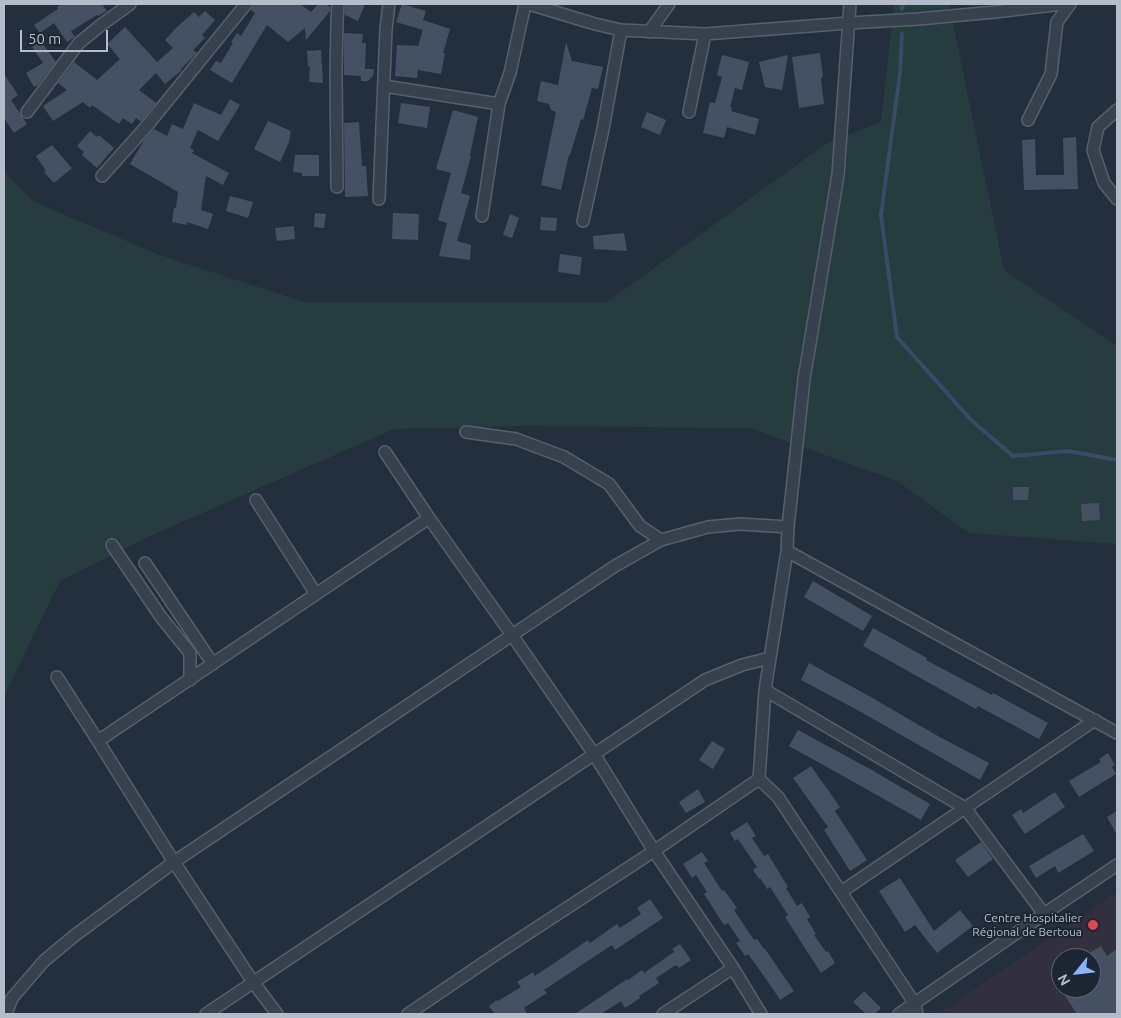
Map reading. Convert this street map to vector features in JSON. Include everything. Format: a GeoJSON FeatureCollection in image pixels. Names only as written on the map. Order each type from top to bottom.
{"type":"FeatureCollection","features":[{"type":"Feature","properties":{"kind":"street"},"geometry":{"type":"LineString","coordinates":[[27,112],[79,42],[130,4]]}},
{"type":"Feature","properties":{"kind":"street"},"geometry":{"type":"LineString","coordinates":[[102,176],[146,127],[246,4]]}},
{"type":"Feature","properties":{"kind":"street"},"geometry":{"type":"LineString","coordinates":[[337,187],[336,55],[338,4]]}},
{"type":"Feature","properties":{"kind":"street"},"geometry":{"type":"LineString","coordinates":[[380,198],[386,29],[389,4]]}},
{"type":"Feature","properties":{"kind":"street"},"geometry":{"type":"LineString","coordinates":[[482,216],[499,104],[510,73],[525,4]]}},
{"type":"Feature","properties":{"kind":"street"},"geometry":{"type":"LineString","coordinates":[[529,4],[621,30],[705,34],[947,16],[1062,4]]}},
{"type":"Feature","properties":{"kind":"street"},"geometry":{"type":"LineString","coordinates":[[649,32],[669,4]]}},
{"type":"Feature","properties":{"kind":"street"},"geometry":{"type":"LineString","coordinates":[[759,779],[765,690],[787,551],[804,379],[838,174],[850,4]]}},
{"type":"Feature","properties":{"kind":"street"},"geometry":{"type":"LineString","coordinates":[[1028,120],[1051,74],[1056,22],[1070,4]]}},
{"type":"Feature","properties":{"kind":"street"},"geometry":{"type":"LineString","coordinates":[[583,221],[604,129],[621,30]]}},
{"type":"Feature","properties":{"kind":"street"},"geometry":{"type":"LineString","coordinates":[[689,112],[705,34]]}},
{"type":"Feature","properties":{"kind":"street"},"geometry":{"type":"LineString","coordinates":[[384,86],[499,104]]}},
{"type":"Feature","properties":{"kind":"street"},"geometry":{"type":"LineString","coordinates":[[1117,110],[1098,128],[1093,150],[1104,183],[1117,199]]}},
{"type":"Feature","properties":{"kind":"street"},"geometry":{"type":"LineString","coordinates":[[466,432],[516,439],[564,457],[609,484],[640,526],[661,540]]}},
{"type":"Feature","properties":{"kind":"street"},"geometry":{"type":"LineString","coordinates":[[385,452],[594,754],[654,851],[733,968],[761,1014]]}},
{"type":"Feature","properties":{"kind":"street"},"geometry":{"type":"LineString","coordinates":[[256,500],[316,594]]}},
{"type":"Feature","properties":{"kind":"street"},"geometry":{"type":"LineString","coordinates":[[98,741],[429,518]]}},
{"type":"Feature","properties":{"kind":"street"},"geometry":{"type":"LineString","coordinates":[[6,1014],[12,998],[44,961],[74,936],[174,862],[615,566],[661,540],[708,527],[740,524],[788,528]]}},
{"type":"Feature","properties":{"kind":"street"},"geometry":{"type":"LineString","coordinates":[[112,545],[161,616],[190,653],[190,680]]}},
{"type":"Feature","properties":{"kind":"street"},"geometry":{"type":"LineString","coordinates":[[787,551],[1117,733]]}},
{"type":"Feature","properties":{"kind":"street"},"geometry":{"type":"LineString","coordinates":[[145,563],[213,664]]}},
{"type":"Feature","properties":{"kind":"street"},"geometry":{"type":"LineString","coordinates":[[206,1014],[705,680],[742,664],[770,658]]}},
{"type":"Feature","properties":{"kind":"street"},"geometry":{"type":"LineString","coordinates":[[57,677],[174,862],[253,982],[278,1014]]}},
{"type":"Feature","properties":{"kind":"street"},"geometry":{"type":"LineString","coordinates":[[765,690],[965,808],[1044,914]]}},
{"type":"Feature","properties":{"kind":"street"},"geometry":{"type":"LineString","coordinates":[[841,892],[1095,720]]}},
{"type":"Feature","properties":{"kind":"street"},"geometry":{"type":"LineString","coordinates":[[408,1014],[759,779]]}},
{"type":"Feature","properties":{"kind":"street"},"geometry":{"type":"LineString","coordinates":[[759,779],[778,797],[916,1009]]}},
{"type":"Feature","properties":{"kind":"street"},"geometry":{"type":"LineString","coordinates":[[898,1014],[916,1009],[978,958],[1117,865]]}},
{"type":"Feature","properties":{"kind":"street"},"geometry":{"type":"LineString","coordinates":[[663,1014],[733,968]]}},
{"type":"Feature","properties":{"kind":"shaded area","name":"Centre Hospitalier Régional de Bertoua"},"geometry":{"type":"Polygon","coordinates":[[[1117,892],[1117,1014],[939,1014],[1117,892]]]}},
{"type":"Feature","properties":{"kind":"green space"},"geometry":{"type":"Polygon","coordinates":[[[894,4],[949,4],[1004,270],[1117,346],[1117,544],[969,533],[897,481],[750,428],[517,426],[394,429],[150,536],[60,581],[4,696],[4,172],[34,202],[160,255],[304,302],[607,302],[827,143],[881,122],[894,4]]]}},
{"type":"Feature","properties":{"kind":"building"},"geometry":{"type":"Polygon","coordinates":[[[61,4],[102,4],[107,11],[71,31],[75,37],[67,42],[54,23],[40,33],[34,25],[58,9],[57,7],[61,4]]]}},
{"type":"Feature","properties":{"kind":"building"},"geometry":{"type":"Polygon","coordinates":[[[253,4],[300,4],[311,12],[318,4],[326,4],[330,7],[330,11],[306,40],[305,28],[288,42],[267,25],[232,83],[210,70],[216,61],[221,63],[237,33],[241,36],[255,13],[251,10],[253,4]]]}},
{"type":"Feature","properties":{"kind":"building"},"geometry":{"type":"Polygon","coordinates":[[[345,4],[365,4],[358,21],[345,15],[345,4]]]}},
{"type":"Feature","properties":{"kind":"building"},"geometry":{"type":"Polygon","coordinates":[[[402,4],[426,11],[423,20],[450,29],[443,53],[445,53],[441,74],[418,70],[417,78],[395,76],[397,45],[418,46],[423,30],[396,22],[402,4]]]}},
{"type":"Feature","properties":{"kind":"building"},"geometry":{"type":"Polygon","coordinates":[[[205,11],[215,20],[202,35],[205,38],[193,50],[197,53],[182,70],[165,84],[156,73],[139,90],[156,103],[141,122],[136,118],[132,124],[123,118],[119,124],[92,105],[90,108],[83,102],[53,121],[43,106],[67,90],[58,83],[74,62],[97,80],[120,59],[107,44],[125,27],[157,62],[173,48],[165,40],[177,27],[194,12],[199,17],[205,11]]]}},
{"type":"Feature","properties":{"kind":"building"},"geometry":{"type":"Polygon","coordinates":[[[344,33],[363,34],[362,43],[366,43],[365,69],[374,69],[373,76],[368,81],[361,81],[361,76],[344,75],[344,33]]]}},
{"type":"Feature","properties":{"kind":"building"},"geometry":{"type":"Polygon","coordinates":[[[40,40],[56,62],[38,85],[34,87],[26,73],[43,63],[32,47],[40,40]]]}},
{"type":"Feature","properties":{"kind":"building"},"geometry":{"type":"Polygon","coordinates":[[[566,42],[572,61],[603,67],[598,89],[592,88],[583,120],[581,119],[569,155],[561,190],[541,185],[556,112],[551,110],[549,104],[537,101],[541,81],[558,85],[566,42]]]}},
{"type":"Feature","properties":{"kind":"building"},"geometry":{"type":"Polygon","coordinates":[[[321,50],[323,83],[309,82],[310,66],[308,67],[307,51],[321,50]]]}},
{"type":"Feature","properties":{"kind":"building"},"geometry":{"type":"Polygon","coordinates":[[[820,53],[824,104],[799,108],[792,57],[820,53]]]}},
{"type":"Feature","properties":{"kind":"building"},"geometry":{"type":"Polygon","coordinates":[[[722,55],[749,62],[742,90],[735,88],[730,107],[732,107],[731,111],[759,119],[755,135],[727,127],[724,138],[703,133],[710,102],[715,103],[722,77],[717,75],[722,55]]]}},
{"type":"Feature","properties":{"kind":"building"},"geometry":{"type":"Polygon","coordinates":[[[788,55],[782,90],[765,87],[759,62],[788,55]]]}},
{"type":"Feature","properties":{"kind":"building"},"geometry":{"type":"Polygon","coordinates":[[[4,74],[18,95],[11,100],[27,124],[14,133],[4,118],[4,74]]]}},
{"type":"Feature","properties":{"kind":"building"},"geometry":{"type":"Polygon","coordinates":[[[230,99],[240,105],[218,141],[198,130],[190,148],[194,150],[192,153],[229,173],[223,185],[206,176],[201,210],[213,214],[208,229],[187,222],[187,225],[172,222],[178,192],[130,164],[144,140],[154,129],[167,136],[172,124],[183,129],[194,103],[221,115],[230,99]]]}},
{"type":"Feature","properties":{"kind":"building"},"geometry":{"type":"Polygon","coordinates":[[[401,103],[430,107],[427,128],[398,123],[401,103]]]}},
{"type":"Feature","properties":{"kind":"building"},"geometry":{"type":"Polygon","coordinates":[[[453,110],[478,117],[471,156],[461,193],[470,196],[457,241],[471,245],[470,260],[439,256],[447,223],[438,220],[451,173],[436,169],[453,110]]]}},
{"type":"Feature","properties":{"kind":"building"},"geometry":{"type":"Polygon","coordinates":[[[647,112],[666,120],[660,135],[641,127],[647,112]]]}},
{"type":"Feature","properties":{"kind":"building"},"geometry":{"type":"Polygon","coordinates":[[[268,121],[291,131],[289,142],[280,162],[254,149],[268,121]]]}},
{"type":"Feature","properties":{"kind":"building"},"geometry":{"type":"Polygon","coordinates":[[[359,122],[362,166],[366,166],[368,196],[345,197],[344,123],[359,122]]]}},
{"type":"Feature","properties":{"kind":"building"},"geometry":{"type":"Polygon","coordinates":[[[90,131],[97,137],[99,135],[114,148],[97,168],[82,155],[84,152],[77,146],[90,131]]]}},
{"type":"Feature","properties":{"kind":"building"},"geometry":{"type":"Polygon","coordinates":[[[1076,137],[1078,189],[1024,190],[1022,140],[1035,139],[1036,175],[1064,175],[1063,138],[1076,137]]]}},
{"type":"Feature","properties":{"kind":"building"},"geometry":{"type":"Polygon","coordinates":[[[52,145],[72,168],[54,183],[44,172],[46,171],[36,156],[52,145]]]}},
{"type":"Feature","properties":{"kind":"building"},"geometry":{"type":"Polygon","coordinates":[[[295,155],[319,155],[319,176],[302,176],[302,173],[293,172],[295,155]]]}},
{"type":"Feature","properties":{"kind":"building"},"geometry":{"type":"Polygon","coordinates":[[[230,196],[253,202],[248,218],[226,211],[230,196]]]}},
{"type":"Feature","properties":{"kind":"building"},"geometry":{"type":"Polygon","coordinates":[[[315,213],[326,214],[324,228],[314,227],[315,213]]]}},
{"type":"Feature","properties":{"kind":"building"},"geometry":{"type":"Polygon","coordinates":[[[393,213],[419,214],[418,240],[392,239],[393,213]]]}},
{"type":"Feature","properties":{"kind":"building"},"geometry":{"type":"Polygon","coordinates":[[[510,214],[519,218],[512,238],[503,235],[510,214]]]}},
{"type":"Feature","properties":{"kind":"building"},"geometry":{"type":"Polygon","coordinates":[[[541,217],[557,218],[556,231],[540,230],[541,217]]]}},
{"type":"Feature","properties":{"kind":"building"},"geometry":{"type":"Polygon","coordinates":[[[294,226],[295,239],[277,241],[275,228],[294,226]]]}},
{"type":"Feature","properties":{"kind":"building"},"geometry":{"type":"Polygon","coordinates":[[[624,233],[627,251],[594,249],[593,236],[624,233]]]}},
{"type":"Feature","properties":{"kind":"building"},"geometry":{"type":"Polygon","coordinates":[[[560,254],[582,257],[580,275],[558,272],[560,254]]]}},
{"type":"Feature","properties":{"kind":"building"},"geometry":{"type":"Polygon","coordinates":[[[1013,487],[1029,487],[1028,500],[1013,500],[1013,487]]]}},
{"type":"Feature","properties":{"kind":"building"},"geometry":{"type":"Polygon","coordinates":[[[1099,503],[1100,520],[1082,521],[1081,504],[1099,503]]]}},
{"type":"Feature","properties":{"kind":"building"},"geometry":{"type":"Polygon","coordinates":[[[813,581],[872,616],[863,631],[804,597],[813,581]]]}},
{"type":"Feature","properties":{"kind":"building"},"geometry":{"type":"Polygon","coordinates":[[[873,628],[927,658],[926,660],[1048,723],[1039,739],[978,706],[976,709],[863,646],[873,628]]]}},
{"type":"Feature","properties":{"kind":"building"},"geometry":{"type":"Polygon","coordinates":[[[809,663],[989,763],[980,780],[801,680],[809,663]]]}},
{"type":"Feature","properties":{"kind":"building"},"geometry":{"type":"Polygon","coordinates":[[[798,730],[930,804],[921,820],[789,746],[798,730]]]}},
{"type":"Feature","properties":{"kind":"building"},"geometry":{"type":"Polygon","coordinates":[[[712,741],[725,749],[713,769],[699,760],[712,741]]]}},
{"type":"Feature","properties":{"kind":"building"},"geometry":{"type":"Polygon","coordinates":[[[1108,753],[1115,765],[1112,767],[1116,774],[1079,797],[1069,781],[1101,762],[1099,759],[1108,753]]]}},
{"type":"Feature","properties":{"kind":"building"},"geometry":{"type":"Polygon","coordinates":[[[811,766],[840,807],[835,811],[867,860],[850,871],[824,830],[828,827],[793,778],[811,766]]]}},
{"type":"Feature","properties":{"kind":"building"},"geometry":{"type":"Polygon","coordinates":[[[698,789],[705,802],[686,813],[679,802],[698,789]]]}},
{"type":"Feature","properties":{"kind":"building"},"geometry":{"type":"Polygon","coordinates":[[[1055,792],[1065,807],[1025,834],[1012,815],[1021,809],[1023,813],[1055,792]]]}},
{"type":"Feature","properties":{"kind":"building"},"geometry":{"type":"Polygon","coordinates":[[[1117,811],[1117,835],[1107,817],[1117,811]]]}},
{"type":"Feature","properties":{"kind":"building"},"geometry":{"type":"Polygon","coordinates":[[[747,822],[756,836],[752,838],[764,856],[768,854],[797,906],[802,903],[810,917],[807,919],[816,934],[814,935],[826,952],[828,951],[835,963],[821,973],[785,917],[788,915],[770,887],[767,889],[753,870],[757,867],[738,839],[735,841],[730,833],[747,822]]]}},
{"type":"Feature","properties":{"kind":"building"},"geometry":{"type":"Polygon","coordinates":[[[1083,834],[1094,851],[1058,873],[1055,866],[1036,878],[1029,866],[1083,834]]]}},
{"type":"Feature","properties":{"kind":"building"},"geometry":{"type":"Polygon","coordinates":[[[981,842],[993,859],[968,877],[955,860],[981,842]]]}},
{"type":"Feature","properties":{"kind":"building"},"geometry":{"type":"Polygon","coordinates":[[[702,852],[708,861],[704,863],[722,891],[724,890],[737,908],[734,910],[754,940],[757,939],[765,949],[794,991],[780,1000],[748,954],[745,956],[736,943],[740,941],[728,923],[724,925],[704,894],[707,892],[696,875],[692,878],[683,864],[702,852]]]}},
{"type":"Feature","properties":{"kind":"building"},"geometry":{"type":"Polygon","coordinates":[[[900,878],[934,931],[960,910],[973,926],[937,953],[915,925],[905,932],[879,891],[900,878]]]}},
{"type":"Feature","properties":{"kind":"building"},"geometry":{"type":"Polygon","coordinates":[[[650,899],[663,918],[615,950],[612,945],[544,990],[547,993],[524,1008],[527,1014],[495,1014],[489,1006],[521,987],[517,982],[533,972],[535,976],[588,940],[590,943],[617,924],[620,928],[641,914],[637,908],[650,899]]]}},
{"type":"Feature","properties":{"kind":"building"},"geometry":{"type":"Polygon","coordinates":[[[680,944],[691,960],[679,968],[676,965],[656,978],[659,983],[625,1008],[621,1001],[601,1014],[575,1014],[642,970],[644,973],[674,952],[672,949],[680,944]]]}},
{"type":"Feature","properties":{"kind":"building"},"geometry":{"type":"Polygon","coordinates":[[[1101,946],[1107,956],[1117,949],[1117,1014],[1077,1014],[1067,998],[1101,998],[1101,948],[1098,948],[1101,946]]]}},
{"type":"Feature","properties":{"kind":"building"},"geometry":{"type":"Polygon","coordinates":[[[864,991],[881,1008],[875,1014],[866,1014],[853,1002],[864,991]]]}},
{"type":"Feature","properties":{"kind":"waterway"},"geometry":{"type":"LineString","coordinates":[[902,9],[903,4]]}},
{"type":"Feature","properties":{"kind":"waterway"},"geometry":{"type":"LineString","coordinates":[[902,34],[900,73],[881,215],[897,337],[971,420],[1013,456],[1068,451],[1117,460]]}},
{"type":"Feature","properties":{"kind":"place","name":"Centre Hospitalier Régional de Bertoua"},"geometry":{"type":"Point","coordinates":[1093,925]}}]}
